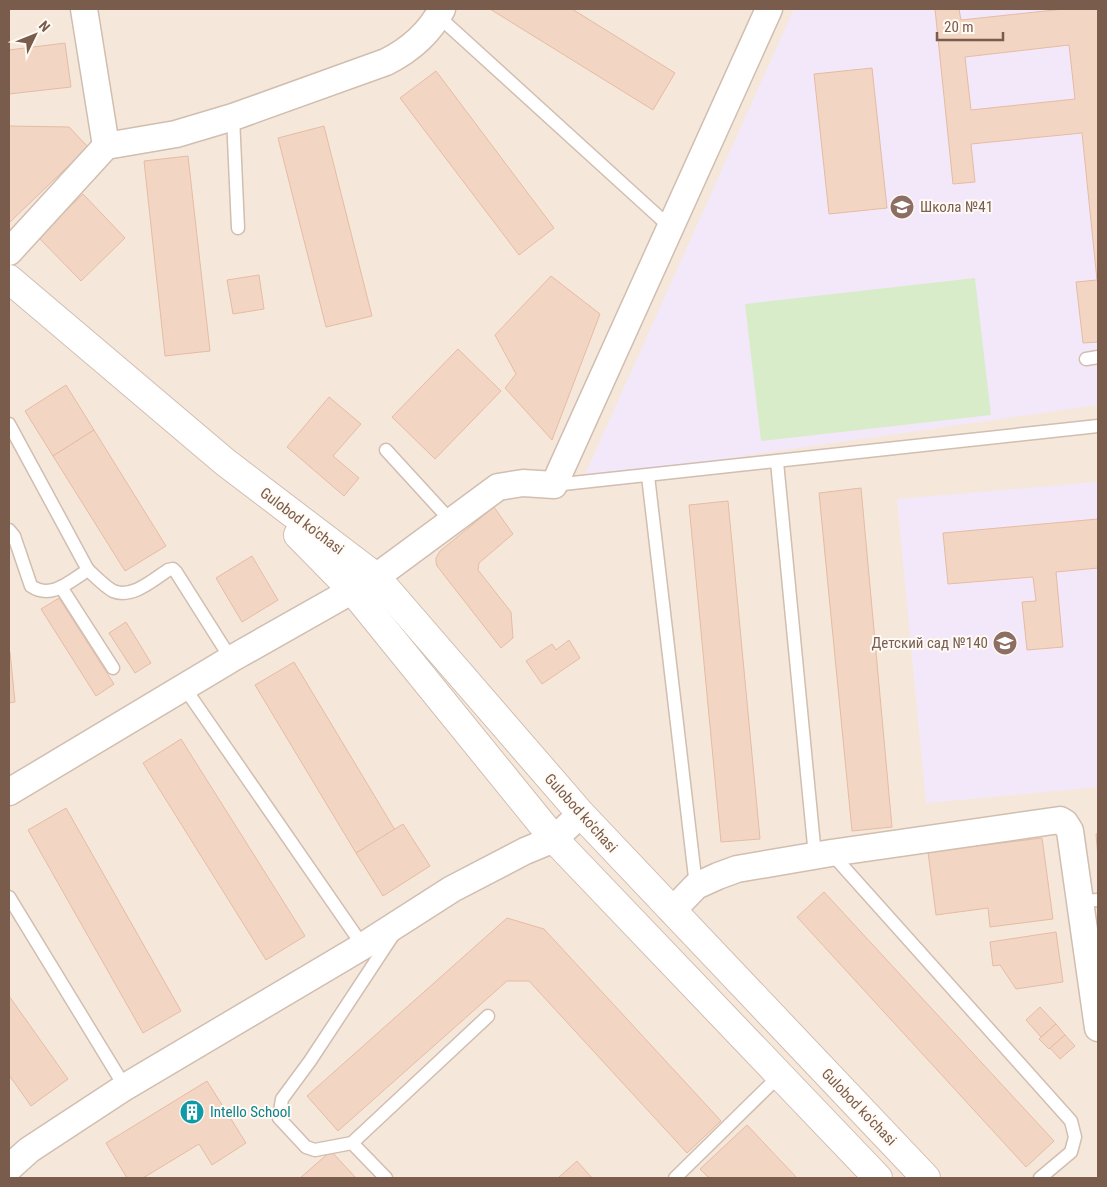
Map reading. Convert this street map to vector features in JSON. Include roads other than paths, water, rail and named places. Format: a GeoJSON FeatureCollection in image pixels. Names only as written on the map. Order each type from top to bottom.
{"type":"FeatureCollection","features":[{"type":"Feature","properties":{"kind":"street"},"geometry":{"type":"LineString","coordinates":[[84,9],[106,146]]}},
{"type":"Feature","properties":{"kind":"street"},"geometry":{"type":"LineString","coordinates":[[9,792],[231,659],[365,584],[498,487],[523,483],[554,485],[769,9]]}},
{"type":"Feature","properties":{"kind":"street"},"geometry":{"type":"LineString","coordinates":[[9,252],[106,146],[176,134],[233,117],[386,62],[402,54],[418,42],[440,12]]}},
{"type":"Feature","properties":{"kind":"street","name":"Gulobod ko'chasi"},"geometry":{"type":"LineString","coordinates":[[9,279],[225,462],[365,584],[926,1178]]}},
{"type":"Feature","properties":{"kind":"street","name":"Gulobod ko'chasi"},"geometry":{"type":"LineString","coordinates":[[365,584],[554,839],[878,1178]]}},
{"type":"Feature","properties":{"kind":"street"},"geometry":{"type":"LineString","coordinates":[[9,1168],[29,1150],[125,1087],[363,946],[452,889],[525,851],[554,839],[581,814]]}},
{"type":"Feature","properties":{"kind":"street"},"geometry":{"type":"LineString","coordinates":[[672,911],[696,886],[737,869],[1060,820],[1065,823],[1070,831],[1090,900],[1098,1028]]}},
{"type":"Feature","properties":{"kind":"lane"},"geometry":{"type":"LineString","coordinates":[[440,12],[670,227]]}},
{"type":"Feature","properties":{"kind":"lane"},"geometry":{"type":"LineString","coordinates":[[233,117],[238,228]]}},
{"type":"Feature","properties":{"kind":"lane"},"geometry":{"type":"LineString","coordinates":[[9,424],[88,570],[115,592],[128,592],[141,588],[168,570],[173,569],[231,659]]}},
{"type":"Feature","properties":{"kind":"lane"},"geometry":{"type":"LineString","coordinates":[[554,485],[1098,426]]}},
{"type":"Feature","properties":{"kind":"lane"},"geometry":{"type":"LineString","coordinates":[[386,450],[451,521]]}},
{"type":"Feature","properties":{"kind":"lane"},"geometry":{"type":"LineString","coordinates":[[778,462],[823,855],[1071,1121],[1075,1137],[1071,1152],[1040,1178]]}},
{"type":"Feature","properties":{"kind":"lane"},"geometry":{"type":"LineString","coordinates":[[648,476],[696,886]]}},
{"type":"Feature","properties":{"kind":"lane"},"geometry":{"type":"LineString","coordinates":[[9,530],[14,536],[31,586],[38,591],[46,592],[61,587],[88,570]]}},
{"type":"Feature","properties":{"kind":"lane"},"geometry":{"type":"LineString","coordinates":[[61,587],[113,668]]}},
{"type":"Feature","properties":{"kind":"lane"},"geometry":{"type":"LineString","coordinates":[[184,687],[363,946]]}},
{"type":"Feature","properties":{"kind":"lane"},"geometry":{"type":"LineString","coordinates":[[9,897],[125,1087]]}},
{"type":"Feature","properties":{"kind":"lane"},"geometry":{"type":"LineString","coordinates":[[402,920],[310,1061],[282,1099],[278,1118],[306,1147],[315,1150],[352,1143],[488,1016]]}},
{"type":"Feature","properties":{"kind":"lane"},"geometry":{"type":"LineString","coordinates":[[675,1178],[780,1075]]}},
{"type":"Feature","properties":{"kind":"lane"},"geometry":{"type":"LineString","coordinates":[[352,1143],[386,1178]]}},
{"type":"Feature","properties":{"kind":"place","name":"Школа №41"},"geometry":{"type":"Point","coordinates":[902,207]}},
{"type":"Feature","properties":{"kind":"place","name":"Детский сад №140"},"geometry":{"type":"Point","coordinates":[1005,643]}},
{"type":"Feature","properties":{"kind":"place","name":"Intello School"},"geometry":{"type":"Point","coordinates":[192,1112]}}]}
